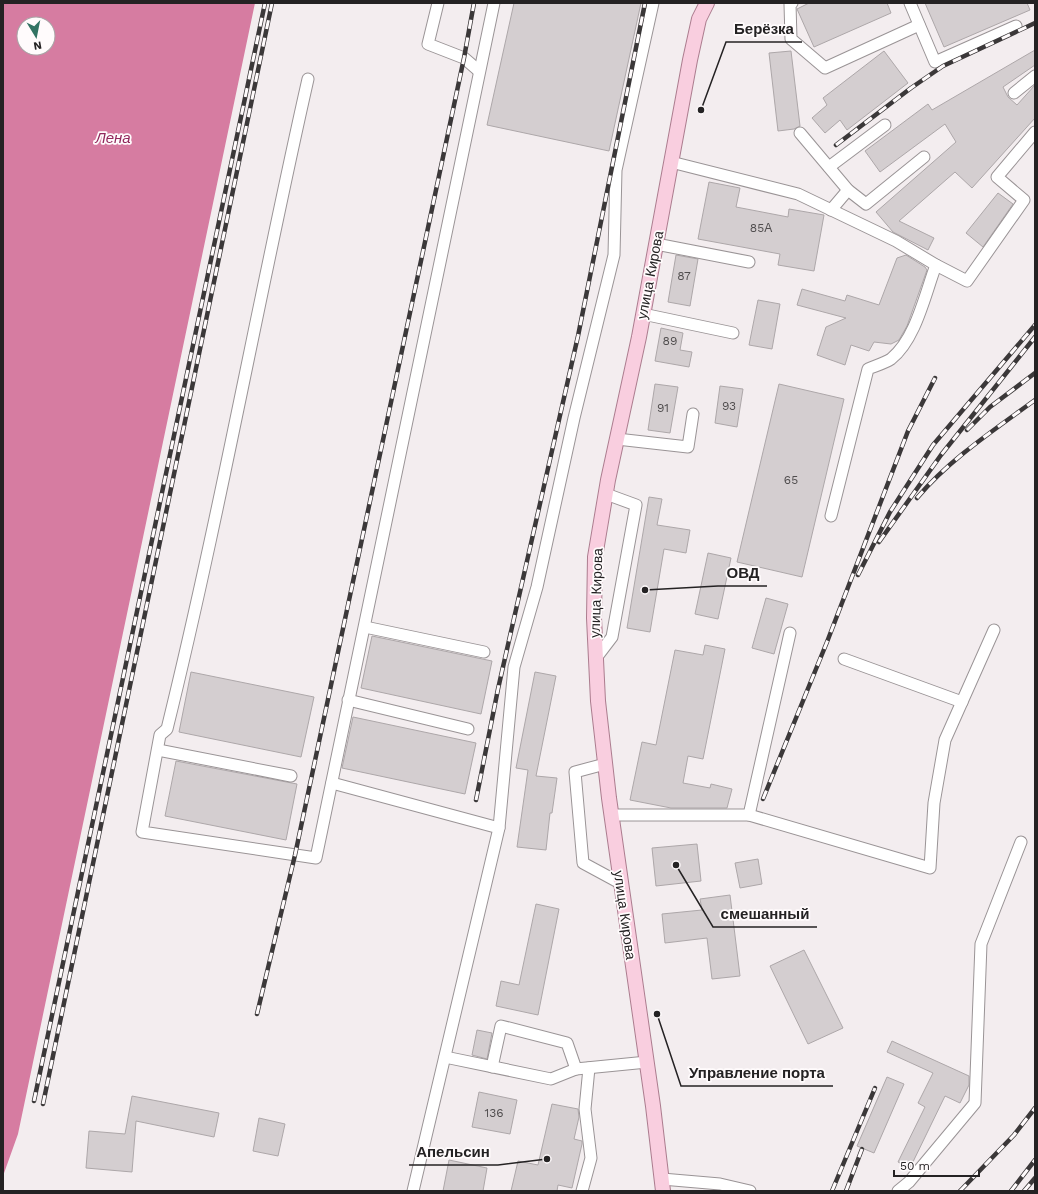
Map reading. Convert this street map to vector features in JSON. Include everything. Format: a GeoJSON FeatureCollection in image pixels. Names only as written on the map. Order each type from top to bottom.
{"type":"FeatureCollection","features":[{"type":"Feature","properties":{"kind":"main road","name":"улица Кирова"},"geometry":{"type":"LineString","coordinates":[[662,1185],[647,1062],[611,815],[598,701],[594,618],[595,557],[606,494],[643,314],[698,19],[707,3]]}},
{"type":"Feature","properties":{"kind":"lane"},"geometry":{"type":"LineString","coordinates":[[438,3],[428,44],[464,58],[479,71]]}},
{"type":"Feature","properties":{"kind":"lane"},"geometry":{"type":"LineString","coordinates":[[308,79],[277,217],[254,340],[185,655],[167,729],[160,735],[142,832],[316,858],[494,3]]}},
{"type":"Feature","properties":{"kind":"lane"},"geometry":{"type":"LineString","coordinates":[[413,1191],[498,828],[514,667],[537,587],[574,418],[614,255],[616,170],[653,3]]}},
{"type":"Feature","properties":{"kind":"lane"},"geometry":{"type":"LineString","coordinates":[[792,3],[790,4],[791,40],[825,68],[919,25]]}},
{"type":"Feature","properties":{"kind":"lane"},"geometry":{"type":"LineString","coordinates":[[910,3],[935,62],[1016,26]]}},
{"type":"Feature","properties":{"kind":"lane"},"geometry":{"type":"LineString","coordinates":[[1014,93],[1035,76]]}},
{"type":"Feature","properties":{"kind":"lane"},"geometry":{"type":"LineString","coordinates":[[829,167],[885,125]]}},
{"type":"Feature","properties":{"kind":"lane"},"geometry":{"type":"LineString","coordinates":[[671,162],[798,194],[896,241],[967,281],[1024,200],[997,177],[1035,132]]}},
{"type":"Feature","properties":{"kind":"lane"},"geometry":{"type":"LineString","coordinates":[[800,133],[848,190],[866,204],[924,157]]}},
{"type":"Feature","properties":{"kind":"lane"},"geometry":{"type":"LineString","coordinates":[[831,210],[848,190]]}},
{"type":"Feature","properties":{"kind":"lane"},"geometry":{"type":"LineString","coordinates":[[656,244],[749,262]]}},
{"type":"Feature","properties":{"kind":"lane"},"geometry":{"type":"LineString","coordinates":[[831,516],[868,368],[889,360],[900,350],[911,334],[936,264]]}},
{"type":"Feature","properties":{"kind":"lane"},"geometry":{"type":"LineString","coordinates":[[643,314],[733,333]]}},
{"type":"Feature","properties":{"kind":"lane"},"geometry":{"type":"LineString","coordinates":[[617,439],[688,447],[693,414]]}},
{"type":"Feature","properties":{"kind":"lane"},"geometry":{"type":"LineString","coordinates":[[596,658],[612,637],[636,505],[606,494]]}},
{"type":"Feature","properties":{"kind":"lane"},"geometry":{"type":"LineString","coordinates":[[365,627],[484,652]]}},
{"type":"Feature","properties":{"kind":"lane"},"geometry":{"type":"LineString","coordinates":[[611,815],[749,815],[930,868],[934,803],[945,740],[994,630]]}},
{"type":"Feature","properties":{"kind":"lane"},"geometry":{"type":"LineString","coordinates":[[749,815],[790,633]]}},
{"type":"Feature","properties":{"kind":"lane"},"geometry":{"type":"LineString","coordinates":[[844,659],[962,702]]}},
{"type":"Feature","properties":{"kind":"lane"},"geometry":{"type":"LineString","coordinates":[[348,700],[468,730]]}},
{"type":"Feature","properties":{"kind":"lane"},"geometry":{"type":"LineString","coordinates":[[158,750],[291,776]]}},
{"type":"Feature","properties":{"kind":"lane"},"geometry":{"type":"LineString","coordinates":[[605,764],[575,772],[583,862],[620,883]]}},
{"type":"Feature","properties":{"kind":"lane"},"geometry":{"type":"LineString","coordinates":[[332,783],[498,828]]}},
{"type":"Feature","properties":{"kind":"lane"},"geometry":{"type":"LineString","coordinates":[[898,1191],[909,1182],[975,1103],[981,944],[1022,842]]}},
{"type":"Feature","properties":{"kind":"lane"},"geometry":{"type":"LineString","coordinates":[[492,1067],[501,1026],[567,1043],[576,1069]]}},
{"type":"Feature","properties":{"kind":"lane"},"geometry":{"type":"LineString","coordinates":[[445,1057],[551,1079],[576,1069],[647,1062]]}},
{"type":"Feature","properties":{"kind":"lane"},"geometry":{"type":"LineString","coordinates":[[582,1191],[591,1158],[585,1108],[589,1068]]}},
{"type":"Feature","properties":{"kind":"lane"},"geometry":{"type":"LineString","coordinates":[[662,1185],[750,1191]]}},
{"type":"Feature","properties":{"kind":"water","name":"Лена"},"geometry":{"type":"Polygon","coordinates":[[[3,3],[255,3],[18,1134],[3,1176],[3,3]]]}},
{"type":"Feature","properties":{"kind":"building"},"geometry":{"type":"Polygon","coordinates":[[[514,3],[641,3],[609,151],[487,125],[514,3]]]}},
{"type":"Feature","properties":{"kind":"building"},"geometry":{"type":"Polygon","coordinates":[[[809,3],[887,3],[891,13],[814,47],[797,9],[809,3]]]}},
{"type":"Feature","properties":{"kind":"building"},"geometry":{"type":"Polygon","coordinates":[[[925,3],[1027,3],[1030,10],[944,47],[925,3]]]}},
{"type":"Feature","properties":{"kind":"building"},"geometry":{"type":"Polygon","coordinates":[[[1035,50],[1035,65],[1003,87],[1008,97],[1017,105],[1035,85],[1035,118],[972,188],[955,172],[899,221],[934,238],[928,250],[893,232],[876,212],[956,142],[945,124],[880,172],[865,151],[928,104],[932,110],[1035,50]]]}},
{"type":"Feature","properties":{"kind":"building"},"geometry":{"type":"Polygon","coordinates":[[[791,51],[800,126],[794,129],[778,131],[769,53],[791,51]]]}},
{"type":"Feature","properties":{"kind":"building"},"geometry":{"type":"Polygon","coordinates":[[[884,51],[908,83],[847,130],[840,120],[825,133],[812,118],[827,105],[823,98],[884,51]]]}},
{"type":"Feature","properties":{"kind":"building"},"geometry":{"type":"Polygon","coordinates":[[[709,182],[740,188],[736,207],[788,217],[789,209],[824,215],[814,271],[778,265],[780,254],[698,239],[709,182]]]}},
{"type":"Feature","properties":{"kind":"building"},"geometry":{"type":"Polygon","coordinates":[[[998,193],[1013,204],[983,247],[966,233],[998,193]]]}},
{"type":"Feature","properties":{"kind":"building"},"geometry":{"type":"Polygon","coordinates":[[[676,255],[698,259],[690,306],[668,302],[676,255]]]}},
{"type":"Feature","properties":{"kind":"building"},"geometry":{"type":"Polygon","coordinates":[[[906,255],[925,267],[927,270],[907,326],[899,340],[891,344],[874,342],[869,351],[851,345],[845,365],[817,355],[826,327],[846,318],[797,305],[802,289],[845,301],[847,295],[879,305],[897,258],[906,255]]]}},
{"type":"Feature","properties":{"kind":"building"},"geometry":{"type":"Polygon","coordinates":[[[758,300],[780,304],[772,349],[749,345],[758,300]]]}},
{"type":"Feature","properties":{"kind":"building"},"geometry":{"type":"Polygon","coordinates":[[[661,328],[683,333],[680,350],[692,352],[689,367],[655,361],[661,328]]]}},
{"type":"Feature","properties":{"kind":"building"},"geometry":{"type":"Polygon","coordinates":[[[655,384],[678,387],[670,433],[648,430],[655,384]]]}},
{"type":"Feature","properties":{"kind":"building"},"geometry":{"type":"Polygon","coordinates":[[[779,384],[844,399],[802,577],[737,562],[779,384]]]}},
{"type":"Feature","properties":{"kind":"building"},"geometry":{"type":"Polygon","coordinates":[[[720,386],[743,389],[737,427],[715,423],[720,386]]]}},
{"type":"Feature","properties":{"kind":"building"},"geometry":{"type":"Polygon","coordinates":[[[649,497],[662,499],[657,525],[690,530],[686,553],[664,549],[650,632],[627,628],[649,497]]]}},
{"type":"Feature","properties":{"kind":"building"},"geometry":{"type":"Polygon","coordinates":[[[708,553],[731,558],[718,619],[695,614],[708,553]]]}},
{"type":"Feature","properties":{"kind":"building"},"geometry":{"type":"Polygon","coordinates":[[[766,598],[788,604],[774,654],[752,648],[766,598]]]}},
{"type":"Feature","properties":{"kind":"building"},"geometry":{"type":"Polygon","coordinates":[[[372,636],[492,661],[481,714],[361,688],[372,636]]]}},
{"type":"Feature","properties":{"kind":"building"},"geometry":{"type":"Polygon","coordinates":[[[705,645],[725,649],[703,759],[688,756],[683,783],[710,788],[711,784],[732,789],[727,808],[671,808],[630,800],[642,742],[656,745],[675,650],[703,655],[705,645]]]}},
{"type":"Feature","properties":{"kind":"building"},"geometry":{"type":"Polygon","coordinates":[[[191,672],[314,697],[301,757],[179,732],[191,672]]]}},
{"type":"Feature","properties":{"kind":"building"},"geometry":{"type":"Polygon","coordinates":[[[535,672],[556,676],[536,776],[557,778],[552,813],[550,813],[546,850],[517,847],[528,770],[516,768],[535,672]]]}},
{"type":"Feature","properties":{"kind":"building"},"geometry":{"type":"Polygon","coordinates":[[[353,717],[476,743],[465,794],[342,768],[353,717]]]}},
{"type":"Feature","properties":{"kind":"building"},"geometry":{"type":"Polygon","coordinates":[[[176,761],[297,784],[286,840],[165,816],[176,761]]]}},
{"type":"Feature","properties":{"kind":"building"},"geometry":{"type":"Polygon","coordinates":[[[697,844],[701,881],[656,886],[652,848],[697,844]]]}},
{"type":"Feature","properties":{"kind":"building"},"geometry":{"type":"Polygon","coordinates":[[[758,859],[762,884],[740,888],[735,863],[758,859]]]}},
{"type":"Feature","properties":{"kind":"building"},"geometry":{"type":"Polygon","coordinates":[[[730,895],[740,976],[712,979],[707,938],[665,943],[662,914],[702,910],[700,899],[730,895]]]}},
{"type":"Feature","properties":{"kind":"building"},"geometry":{"type":"Polygon","coordinates":[[[536,904],[559,909],[538,1015],[496,1006],[501,981],[519,985],[536,904]]]}},
{"type":"Feature","properties":{"kind":"building"},"geometry":{"type":"Polygon","coordinates":[[[804,950],[843,1028],[808,1044],[770,966],[804,950]]]}},
{"type":"Feature","properties":{"kind":"building"},"geometry":{"type":"Polygon","coordinates":[[[477,1030],[492,1033],[487,1059],[472,1055],[477,1030]]]}},
{"type":"Feature","properties":{"kind":"building"},"geometry":{"type":"Polygon","coordinates":[[[892,1041],[969,1076],[969,1085],[960,1103],[945,1096],[910,1168],[898,1162],[925,1107],[918,1103],[933,1073],[887,1052],[892,1041]]]}},
{"type":"Feature","properties":{"kind":"building"},"geometry":{"type":"Polygon","coordinates":[[[887,1077],[904,1084],[874,1153],[857,1146],[887,1077]]]}},
{"type":"Feature","properties":{"kind":"building"},"geometry":{"type":"Polygon","coordinates":[[[479,1092],[517,1100],[510,1134],[472,1127],[479,1092]]]}},
{"type":"Feature","properties":{"kind":"building"},"geometry":{"type":"Polygon","coordinates":[[[132,1096],[219,1113],[214,1137],[136,1121],[132,1172],[86,1168],[89,1131],[125,1134],[132,1096]]]}},
{"type":"Feature","properties":{"kind":"building"},"geometry":{"type":"Polygon","coordinates":[[[552,1104],[578,1109],[579,1117],[574,1139],[582,1141],[582,1144],[572,1188],[558,1185],[557,1191],[511,1191],[518,1161],[538,1165],[552,1104]]]}},
{"type":"Feature","properties":{"kind":"building"},"geometry":{"type":"Polygon","coordinates":[[[259,1118],[285,1124],[278,1156],[253,1151],[259,1118]]]}},
{"type":"Feature","properties":{"kind":"building"},"geometry":{"type":"Polygon","coordinates":[[[449,1160],[487,1168],[483,1191],[443,1191],[449,1160]]]}},
{"type":"Feature","properties":{"kind":"railway"},"geometry":{"type":"LineString","coordinates":[[34,1101],[265,3]]}},
{"type":"Feature","properties":{"kind":"railway"},"geometry":{"type":"LineString","coordinates":[[43,1104],[272,3]]}},
{"type":"Feature","properties":{"kind":"railway"},"geometry":{"type":"LineString","coordinates":[[257,1014],[295,855],[464,58],[474,3]]}},
{"type":"Feature","properties":{"kind":"railway"},"geometry":{"type":"LineString","coordinates":[[476,800],[498,689],[578,336],[645,3]]}},
{"type":"Feature","properties":{"kind":"railway"},"geometry":{"type":"LineString","coordinates":[[836,145],[911,88],[943,66],[1035,23]]}},
{"type":"Feature","properties":{"kind":"railway"},"geometry":{"type":"LineString","coordinates":[[858,575],[890,512],[933,445],[1035,325]]}},
{"type":"Feature","properties":{"kind":"railway"},"geometry":{"type":"LineString","coordinates":[[879,542],[941,455],[1035,337]]}},
{"type":"Feature","properties":{"kind":"railway"},"geometry":{"type":"LineString","coordinates":[[967,430],[990,407],[1035,373]]}},
{"type":"Feature","properties":{"kind":"railway"},"geometry":{"type":"LineString","coordinates":[[763,799],[827,642],[908,431],[935,378]]}},
{"type":"Feature","properties":{"kind":"railway"},"geometry":{"type":"LineString","coordinates":[[917,498],[958,458],[1035,400]]}},
{"type":"Feature","properties":{"kind":"railway"},"geometry":{"type":"LineString","coordinates":[[832,1191],[875,1088]]}},
{"type":"Feature","properties":{"kind":"railway"},"geometry":{"type":"LineString","coordinates":[[960,1191],[1014,1135],[1035,1108]]}},
{"type":"Feature","properties":{"kind":"railway"},"geometry":{"type":"LineString","coordinates":[[846,1191],[862,1149]]}},
{"type":"Feature","properties":{"kind":"railway"},"geometry":{"type":"LineString","coordinates":[[1011,1191],[1035,1160]]}},
{"type":"Feature","properties":{"kind":"railway"},"geometry":{"type":"LineString","coordinates":[[1024,1191],[1035,1178]]}},
{"type":"Feature","properties":{"kind":"place","name":"Берёзка"},"geometry":{"type":"Point","coordinates":[701,110]}},
{"type":"Feature","properties":{"kind":"place","name":"ОВД"},"geometry":{"type":"Point","coordinates":[645,590]}},
{"type":"Feature","properties":{"kind":"place","name":"смешанный"},"geometry":{"type":"Point","coordinates":[676,865]}},
{"type":"Feature","properties":{"kind":"place","name":"Управление порта"},"geometry":{"type":"Point","coordinates":[657,1014]}},
{"type":"Feature","properties":{"kind":"place","name":"Апельсин"},"geometry":{"type":"Point","coordinates":[547,1159]}}]}
